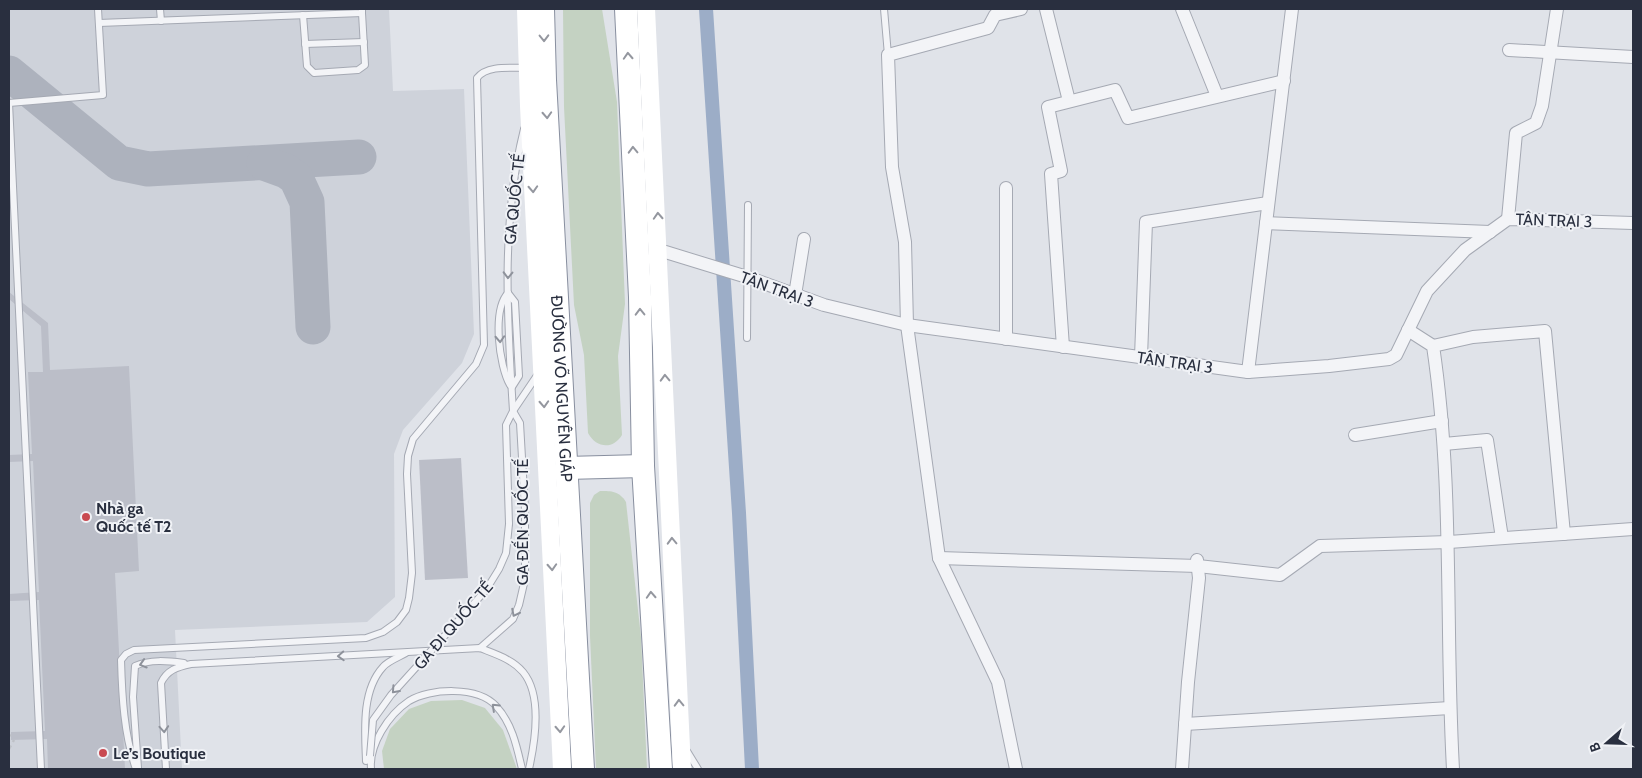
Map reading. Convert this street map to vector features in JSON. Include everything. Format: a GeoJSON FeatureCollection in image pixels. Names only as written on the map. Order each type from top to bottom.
{"type":"FeatureCollection","features":[{"type":"Feature","properties":{"kind":"highway","name":"ĐƯỜNG VÕ NGUYÊN GIÁP"},"geometry":{"type":"LineString","coordinates":[[543,9],[539,72],[566,468],[583,769]]}},
{"type":"Feature","properties":{"kind":"highway"},"geometry":{"type":"LineString","coordinates":[[626,9],[640,297],[643,466],[661,769]]}},
{"type":"Feature","properties":{"kind":"highway"},"geometry":{"type":"LineString","coordinates":[[566,468],[643,466]]}},
{"type":"Feature","properties":{"kind":"main road","name":"ĐƯỜNG VÕ NGUYÊN GIÁP"},"geometry":{"type":"LineString","coordinates":[[526,9],[539,72]]}},
{"type":"Feature","properties":{"kind":"main road"},"geometry":{"type":"LineString","coordinates":[[646,9],[659,250],[682,769]]}},
{"type":"Feature","properties":{"kind":"main road"},"geometry":{"type":"LineString","coordinates":[[631,102],[650,71]]}},
{"type":"Feature","properties":{"kind":"main road"},"geometry":{"type":"LineString","coordinates":[[529,106],[539,72]]}},
{"type":"Feature","properties":{"kind":"main road","name":"ĐƯỜNG VÕ NGUYÊN GIÁP"},"geometry":{"type":"LineString","coordinates":[[529,106],[562,769]]}},
{"type":"Feature","properties":{"kind":"street"},"geometry":{"type":"LineString","coordinates":[[1016,769],[998,682],[939,558],[907,325],[906,242],[892,167],[888,55],[988,28],[995,15],[1021,9]]}},
{"type":"Feature","properties":{"kind":"street"},"geometry":{"type":"LineString","coordinates":[[1046,9],[1069,101]]}},
{"type":"Feature","properties":{"kind":"street"},"geometry":{"type":"LineString","coordinates":[[1182,9],[1217,96]]}},
{"type":"Feature","properties":{"kind":"street"},"geometry":{"type":"LineString","coordinates":[[1248,372],[1292,9]]}},
{"type":"Feature","properties":{"kind":"street"},"geometry":{"type":"LineString","coordinates":[[1508,219],[1516,133],[1536,123],[1542,106],[1557,9]]}},
{"type":"Feature","properties":{"kind":"street"},"geometry":{"type":"LineString","coordinates":[[1509,50],[1550,54],[1633,57]]}},
{"type":"Feature","properties":{"kind":"street"},"geometry":{"type":"LineString","coordinates":[[1063,347],[1051,174],[1061,171],[1048,107],[1115,90],[1128,118],[1284,81]]}},
{"type":"Feature","properties":{"kind":"street"},"geometry":{"type":"LineString","coordinates":[[1006,188],[1006,339]]}},
{"type":"Feature","properties":{"kind":"street"},"geometry":{"type":"LineString","coordinates":[[1141,357],[1146,222],[1268,203]]}},
{"type":"Feature","properties":{"kind":"street","name":"TÂN TRẠI 3"},"geometry":{"type":"LineString","coordinates":[[659,250],[747,277],[824,305],[907,325],[1248,372],[1329,366],[1389,359],[1396,355],[1427,291],[1465,250],[1508,219],[1633,223]]}},
{"type":"Feature","properties":{"kind":"street"},"geometry":{"type":"LineString","coordinates":[[1266,223],[1490,232]]}},
{"type":"Feature","properties":{"kind":"street"},"geometry":{"type":"LineString","coordinates":[[795,294],[804,239]]}},
{"type":"Feature","properties":{"kind":"street"},"geometry":{"type":"LineString","coordinates":[[1408,330],[1433,346],[1473,337],[1545,331],[1564,534]]}},
{"type":"Feature","properties":{"kind":"street"},"geometry":{"type":"LineString","coordinates":[[1433,346],[1444,444],[1449,542],[1450,708],[1453,769]]}},
{"type":"Feature","properties":{"kind":"street"},"geometry":{"type":"LineString","coordinates":[[1355,435],[1442,421]]}},
{"type":"Feature","properties":{"kind":"street"},"geometry":{"type":"LineString","coordinates":[[1444,444],[1487,440],[1502,538]]}},
{"type":"Feature","properties":{"kind":"street"},"geometry":{"type":"LineString","coordinates":[[939,558],[1197,563],[1280,575],[1320,546],[1449,542],[1633,529]]}},
{"type":"Feature","properties":{"kind":"street"},"geometry":{"type":"LineString","coordinates":[[1182,769],[1199,578],[1197,563]]}},
{"type":"Feature","properties":{"kind":"street"},"geometry":{"type":"LineString","coordinates":[[1185,724],[1450,708]]}},
{"type":"Feature","properties":{"kind":"lane"},"geometry":{"type":"LineString","coordinates":[[41,769],[9,103],[102,95],[98,9]]}},
{"type":"Feature","properties":{"kind":"lane"},"geometry":{"type":"LineString","coordinates":[[160,9],[161,21]]}},
{"type":"Feature","properties":{"kind":"lane"},"geometry":{"type":"LineString","coordinates":[[884,9],[888,55]]}},
{"type":"Feature","properties":{"kind":"lane"},"geometry":{"type":"LineString","coordinates":[[99,23],[161,21],[289,12],[303,15],[362,11],[365,65],[362,68],[314,73],[307,66],[303,15]]}},
{"type":"Feature","properties":{"kind":"lane"},"geometry":{"type":"LineString","coordinates":[[305,44],[364,42]]}},
{"type":"Feature","properties":{"kind":"lane"},"geometry":{"type":"LineString","coordinates":[[137,769],[129,747],[125,714],[121,660],[126,654],[134,650],[366,638],[383,632],[397,622],[406,610],[412,573],[408,516],[408,456],[413,439],[476,364],[484,345],[477,78],[482,72],[490,69],[539,72]]}},
{"type":"Feature","properties":{"kind":"lane","name":"GA QUỐC TẾ"},"geometry":{"type":"LineString","coordinates":[[512,387],[519,376],[515,302],[508,293],[509,229],[514,170],[529,106]]}},
{"type":"Feature","properties":{"kind":"lane"},"geometry":{"type":"LineString","coordinates":[[747,338],[748,205]]}},
{"type":"Feature","properties":{"kind":"lane","name":"GA QUỐC TẾ"},"geometry":{"type":"LineString","coordinates":[[508,293],[501,301],[499,320],[504,374],[512,387],[513,411]]}},
{"type":"Feature","properties":{"kind":"lane"},"geometry":{"type":"LineString","coordinates":[[513,411],[542,368]]}},
{"type":"Feature","properties":{"kind":"lane","name":"GA ĐI QUỐC TẾ"},"geometry":{"type":"LineString","coordinates":[[370,769],[373,720],[391,695],[486,590],[506,553],[509,524],[506,425],[513,411]]}},
{"type":"Feature","properties":{"kind":"lane","name":"GA ĐẾN QUỐC TẾ"},"geometry":{"type":"LineString","coordinates":[[480,648],[514,619],[525,578],[525,510],[521,433],[520,423],[513,411]]}},
{"type":"Feature","properties":{"kind":"lane"},"geometry":{"type":"LineString","coordinates":[[166,769],[161,683],[164,676],[175,667],[191,664],[480,648],[512,662],[524,673],[532,690],[536,738],[529,769]]}},
{"type":"Feature","properties":{"kind":"lane"},"geometry":{"type":"LineString","coordinates":[[366,769],[365,744],[369,696],[375,679],[384,666],[407,652]]}},
{"type":"Feature","properties":{"kind":"lane"},"geometry":{"type":"LineString","coordinates":[[137,769],[134,697],[135,666],[142,663],[164,661],[191,664]]}},
{"type":"Feature","properties":{"kind":"lane"},"geometry":{"type":"LineString","coordinates":[[370,756],[383,730],[403,706],[425,695],[450,691],[471,692],[495,704],[511,727],[522,769]]}},
{"type":"Feature","properties":{"kind":"lane"},"geometry":{"type":"LineString","coordinates":[[681,742],[698,769]]}},
{"type":"Feature","properties":{"kind":"path"},"geometry":{"type":"LineString","coordinates":[[9,748],[14,740]]}},
{"type":"Feature","properties":{"kind":"shaded area"},"geometry":{"type":"Polygon","coordinates":[[[9,9],[389,9],[393,91],[464,89],[474,334],[462,363],[403,430],[394,454],[395,597],[367,622],[175,630],[182,769],[9,769],[9,9]]]}},
{"type":"Feature","properties":{"kind":"green space"},"geometry":{"type":"Polygon","coordinates":[[[563,9],[602,9],[617,102],[625,304],[618,356],[622,435],[618,440],[609,445],[595,442],[588,433],[584,355],[574,305],[564,107],[563,9]]]}},
{"type":"Feature","properties":{"kind":"green space"},"geometry":{"type":"Polygon","coordinates":[[[600,491],[615,492],[626,502],[641,637],[647,769],[596,769],[590,636],[590,503],[594,495],[600,491]]]}},
{"type":"Feature","properties":{"kind":"green space"},"geometry":{"type":"Polygon","coordinates":[[[462,700],[485,708],[503,730],[517,769],[384,769],[382,751],[390,729],[409,709],[431,701],[462,700]]]}},
{"type":"Feature","properties":{"kind":"building","name":"Nhà ga Quốc tế T2"},"geometry":{"type":"Polygon","coordinates":[[[9,292],[48,323],[50,370],[129,366],[139,571],[115,573],[125,769],[48,769],[47,739],[11,740],[11,732],[45,731],[39,600],[9,601],[9,594],[39,592],[33,461],[9,462],[9,455],[32,454],[28,372],[43,372],[41,326],[9,299],[9,292]]]}},
{"type":"Feature","properties":{"kind":"building"},"geometry":{"type":"Polygon","coordinates":[[[461,458],[468,578],[425,580],[419,460],[461,458]]]}},
{"type":"Feature","properties":{"kind":"waterway"},"geometry":{"type":"LineString","coordinates":[[706,9],[739,513],[752,769]]}},
{"type":"Feature","properties":{"kind":"taxiway"},"geometry":{"type":"LineString","coordinates":[[9,73],[119,163],[148,169],[359,157]]}},
{"type":"Feature","properties":{"kind":"taxiway"},"geometry":{"type":"LineString","coordinates":[[264,163],[286,171],[296,178],[307,202],[313,327]]}},
{"type":"Feature","properties":{"kind":"place","name":"Nhà ga Quốc tế T2"},"geometry":{"type":"Point","coordinates":[86,517]}},
{"type":"Feature","properties":{"kind":"place","name":"Le’s Boutique"},"geometry":{"type":"Point","coordinates":[103,753]}}]}
